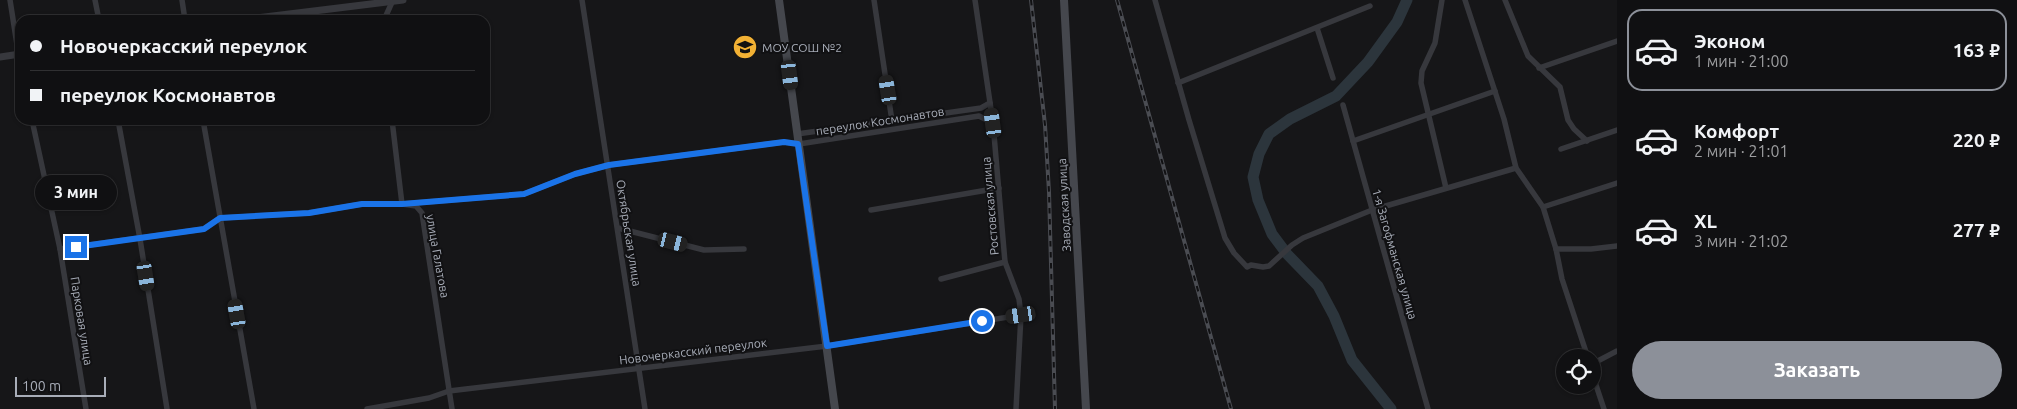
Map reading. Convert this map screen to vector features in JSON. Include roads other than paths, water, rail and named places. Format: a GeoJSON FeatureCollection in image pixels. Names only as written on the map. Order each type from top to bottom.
{"type":"FeatureCollection","features":[{"type":"Feature","properties":{"kind":"main road"},"geometry":{"type":"LineString","coordinates":[[779,0],[836,409]]}},
{"type":"Feature","properties":{"kind":"main road","name":"Заводская улица"},"geometry":{"type":"LineString","coordinates":[[1064,0],[1086,409]]}},
{"type":"Feature","properties":{"kind":"street"},"geometry":{"type":"LineString","coordinates":[[10,0],[15,30]]}},
{"type":"Feature","properties":{"kind":"street"},"geometry":{"type":"LineString","coordinates":[[95,0],[98,15]]}},
{"type":"Feature","properties":{"kind":"street"},"geometry":{"type":"LineString","coordinates":[[182,0],[184,15]]}},
{"type":"Feature","properties":{"kind":"street"},"geometry":{"type":"LineString","coordinates":[[281,15],[404,0]]}},
{"type":"Feature","properties":{"kind":"street","name":"Октябрьская улица"},"geometry":{"type":"LineString","coordinates":[[582,0],[609,165],[645,409]]}},
{"type":"Feature","properties":{"kind":"street"},"geometry":{"type":"LineString","coordinates":[[874,0],[892,121]]}},
{"type":"Feature","properties":{"kind":"street","name":"Ростовская улица"},"geometry":{"type":"LineString","coordinates":[[976,0],[993,123],[1005,262],[1019,299],[1021,315],[1016,409]]}},
{"type":"Feature","properties":{"kind":"street"},"geometry":{"type":"LineString","coordinates":[[1155,0],[1225,238],[1234,253],[1247,267],[1251,265],[1269,266],[1288,248],[1303,238],[1372,210],[1516,168]]}},
{"type":"Feature","properties":{"kind":"street"},"geometry":{"type":"LineString","coordinates":[[1442,0],[1435,43],[1422,71],[1421,84],[1430,115],[1446,188]]}},
{"type":"Feature","properties":{"kind":"street"},"geometry":{"type":"LineString","coordinates":[[1466,0],[1495,91],[1516,168],[1543,207],[1556,249],[1562,279],[1585,349]]}},
{"type":"Feature","properties":{"kind":"street"},"geometry":{"type":"LineString","coordinates":[[1505,0],[1528,56],[1560,87],[1568,120],[1574,129],[1587,141]]}},
{"type":"Feature","properties":{"kind":"street"},"geometry":{"type":"LineString","coordinates":[[386,15],[393,1]]}},
{"type":"Feature","properties":{"kind":"street"},"geometry":{"type":"LineString","coordinates":[[1178,83],[1370,6]]}},
{"type":"Feature","properties":{"kind":"street"},"geometry":{"type":"LineString","coordinates":[[1317,28],[1333,78]]}},
{"type":"Feature","properties":{"kind":"street"},"geometry":{"type":"LineString","coordinates":[[1539,68],[1617,41]]}},
{"type":"Feature","properties":{"kind":"street"},"geometry":{"type":"LineString","coordinates":[[0,58],[15,55]]}},
{"type":"Feature","properties":{"kind":"street"},"geometry":{"type":"LineString","coordinates":[[1353,141],[1495,91]]}},
{"type":"Feature","properties":{"kind":"street"},"geometry":{"type":"LineString","coordinates":[[797,134],[981,108],[990,103]]}},
{"type":"Feature","properties":{"kind":"street","name":"1-я Загофманская улица"},"geometry":{"type":"LineString","coordinates":[[1343,105],[1428,409]]}},
{"type":"Feature","properties":{"kind":"street","name":"переулок Космонавтов"},"geometry":{"type":"LineString","coordinates":[[60,249],[204,229],[220,218],[309,213],[362,204],[402,204],[524,194],[575,174],[609,165],[784,142],[798,144],[979,116],[993,123]]}},
{"type":"Feature","properties":{"kind":"street","name":"Парковая улица"},"geometry":{"type":"LineString","coordinates":[[33,125],[60,249],[86,409]]}},
{"type":"Feature","properties":{"kind":"street"},"geometry":{"type":"LineString","coordinates":[[119,125],[140,239],[167,409]]}},
{"type":"Feature","properties":{"kind":"street"},"geometry":{"type":"LineString","coordinates":[[204,125],[254,409]]}},
{"type":"Feature","properties":{"kind":"street"},"geometry":{"type":"LineString","coordinates":[[393,125],[402,204]]}},
{"type":"Feature","properties":{"kind":"street"},"geometry":{"type":"LineString","coordinates":[[1561,149],[1617,130]]}},
{"type":"Feature","properties":{"kind":"street"},"geometry":{"type":"LineString","coordinates":[[1543,207],[1617,183]]}},
{"type":"Feature","properties":{"kind":"street"},"geometry":{"type":"LineString","coordinates":[[871,210],[999,188]]}},
{"type":"Feature","properties":{"kind":"street","name":"улица Галатова"},"geometry":{"type":"LineString","coordinates":[[402,204],[416,206],[422,213],[452,409]]}},
{"type":"Feature","properties":{"kind":"street"},"geometry":{"type":"LineString","coordinates":[[618,228],[704,250],[744,249]]}},
{"type":"Feature","properties":{"kind":"street"},"geometry":{"type":"LineString","coordinates":[[1556,249],[1591,249],[1617,246]]}},
{"type":"Feature","properties":{"kind":"street"},"geometry":{"type":"LineString","coordinates":[[941,278],[1005,262]]}},
{"type":"Feature","properties":{"kind":"street","name":"Новочеркасский переулок"},"geometry":{"type":"LineString","coordinates":[[368,409],[429,398],[449,391],[827,346],[1021,315]]}},
{"type":"Feature","properties":{"kind":"street"},"geometry":{"type":"LineString","coordinates":[[1601,359],[1617,351]]}},
{"type":"Feature","properties":{"kind":"street"},"geometry":{"type":"LineString","coordinates":[[1599,394],[1604,409]]}},
{"type":"Feature","properties":{"kind":"waterway"},"geometry":{"type":"LineString","coordinates":[[1391,409],[1352,360],[1334,316],[1318,286],[1287,254],[1272,234],[1258,200],[1253,177],[1259,154],[1269,134],[1290,119],[1336,96],[1368,62],[1397,22],[1407,0]]}},
{"type":"Feature","properties":{"kind":"railway"},"geometry":{"type":"LineString","coordinates":[[1031,0],[1045,125],[1049,192],[1055,409]]}},
{"type":"Feature","properties":{"kind":"railway"},"geometry":{"type":"LineString","coordinates":[[1117,0],[1231,409]]}},
{"type":"Feature","properties":{"kind":"place","name":"МОУ СОШ №2"},"geometry":{"type":"Point","coordinates":[745,47]}}]}
